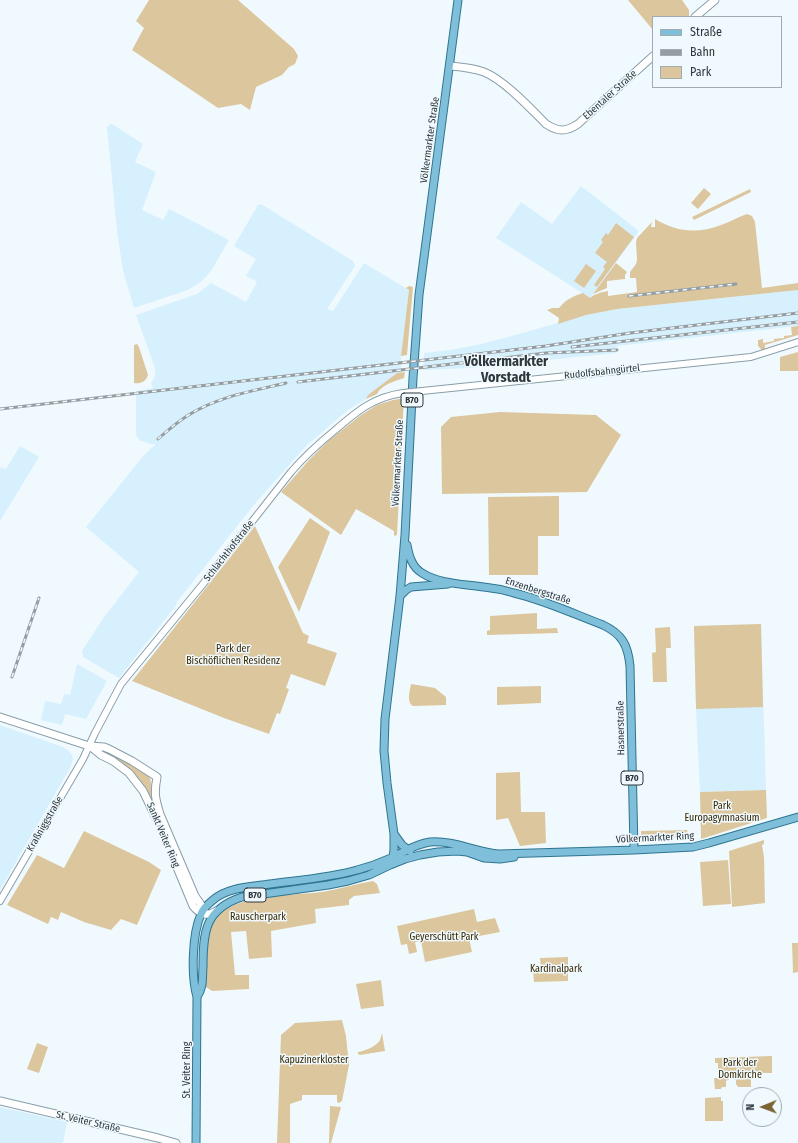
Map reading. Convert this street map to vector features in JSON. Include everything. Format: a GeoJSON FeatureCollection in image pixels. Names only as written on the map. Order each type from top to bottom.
{"type":"FeatureCollection","features":[{"type":"Feature","properties":{"kind":"main road","name":"Völkermarkter Straße"},"geometry":{"type":"LineString","coordinates":[[394,834],[385,757],[384,730],[388,686],[400,596],[405,535],[419,295],[458,0]]}},
{"type":"Feature","properties":{"kind":"main road"},"geometry":{"type":"LineString","coordinates":[[697,16],[715,0]]}},
{"type":"Feature","properties":{"kind":"main road","name":"Ebentaler Straße"},"geometry":{"type":"LineString","coordinates":[[450,66],[471,68],[492,76],[507,87],[546,124],[553,129],[565,130],[572,129],[578,124],[652,57]]}},
{"type":"Feature","properties":{"kind":"main road","name":"Enzenbergstraße"},"geometry":{"type":"LineString","coordinates":[[405,535],[410,560],[421,573],[429,577],[454,584],[485,587],[516,593],[603,625],[615,632],[622,639],[629,654]]}},
{"type":"Feature","properties":{"kind":"main road"},"geometry":{"type":"LineString","coordinates":[[400,596],[412,587],[454,584]]}},
{"type":"Feature","properties":{"kind":"main road","name":"Hasnerstraße"},"geometry":{"type":"LineString","coordinates":[[629,654],[634,850]]}},
{"type":"Feature","properties":{"kind":"main road"},"geometry":{"type":"LineString","coordinates":[[0,717],[89,746]]}},
{"type":"Feature","properties":{"kind":"main road","name":"Sankt Veiter Ring"},"geometry":{"type":"LineString","coordinates":[[89,746],[125,770],[143,790],[193,906],[196,910],[207,913]]}},
{"type":"Feature","properties":{"kind":"main road","name":"Sankt Veiter Ring"},"geometry":{"type":"LineString","coordinates":[[89,746],[104,747],[109,749],[157,777],[155,791],[160,814],[195,896],[207,913]]}},
{"type":"Feature","properties":{"kind":"main road","name":"Völkermarkter Ring"},"geometry":{"type":"LineString","coordinates":[[477,853],[484,858],[500,859],[553,852],[693,847],[798,817]]}},
{"type":"Feature","properties":{"kind":"main road"},"geometry":{"type":"LineString","coordinates":[[394,834],[402,845],[420,855]]}},
{"type":"Feature","properties":{"kind":"main road","name":"B70"},"geometry":{"type":"LineString","coordinates":[[393,857],[394,834]]}},
{"type":"Feature","properties":{"kind":"main road","name":"B70"},"geometry":{"type":"LineString","coordinates":[[207,913],[212,900],[231,890],[356,871],[393,857],[416,845],[436,842],[449,844],[477,853]]}},
{"type":"Feature","properties":{"kind":"main road","name":"B70"},"geometry":{"type":"LineString","coordinates":[[207,913],[242,897],[348,881],[369,875],[390,865],[420,855],[448,850],[477,853]]}},
{"type":"Feature","properties":{"kind":"main road"},"geometry":{"type":"LineString","coordinates":[[297,889],[306,879]]}},
{"type":"Feature","properties":{"kind":"main road","name":"St. Veiter Ring"},"geometry":{"type":"LineString","coordinates":[[197,997],[202,989],[204,944],[209,922],[207,913]]}},
{"type":"Feature","properties":{"kind":"main road","name":"St. Veiter Ring"},"geometry":{"type":"LineString","coordinates":[[196,1143],[197,997],[194,986],[194,943],[196,934],[207,913]]}},
{"type":"Feature","properties":{"kind":"main road","name":"St. Veiter Straße"},"geometry":{"type":"LineString","coordinates":[[0,1101],[176,1143]]}},
{"type":"Feature","properties":{"kind":"street","name":"Rudolfsbahngürtel"},"geometry":{"type":"LineString","coordinates":[[403,393],[751,357],[798,342]]}},
{"type":"Feature","properties":{"kind":"street","name":"Schlachthofstraße"},"geometry":{"type":"LineString","coordinates":[[89,746],[121,684],[203,584],[291,472],[318,445],[357,411],[380,399],[403,393]]}},
{"type":"Feature","properties":{"kind":"street","name":"Kraßniggstraße"},"geometry":{"type":"LineString","coordinates":[[0,901],[83,759],[89,746]]}},
{"type":"Feature","properties":{"kind":"shaded area"},"geometry":{"type":"Polygon","coordinates":[[[110,124],[143,144],[135,162],[156,172],[142,210],[163,220],[169,209],[229,240],[211,271],[202,281],[188,290],[134,308],[123,271],[117,231],[107,127],[110,124]]]}},
{"type":"Feature","properties":{"kind":"shaded area"},"geometry":{"type":"Polygon","coordinates":[[[581,186],[639,231],[590,298],[496,238],[521,202],[552,224],[581,186]]]}},
{"type":"Feature","properties":{"kind":"shaded area"},"geometry":{"type":"Polygon","coordinates":[[[261,204],[353,261],[355,266],[327,309],[333,311],[364,263],[409,290],[401,356],[401,373],[397,373],[368,395],[366,399],[348,410],[306,446],[253,506],[119,678],[83,657],[82,651],[104,617],[139,572],[86,527],[144,455],[156,444],[150,444],[139,440],[136,435],[136,391],[153,388],[151,384],[155,376],[155,368],[136,315],[197,294],[211,283],[246,302],[257,282],[246,276],[256,259],[234,246],[258,205],[261,204]]]}},
{"type":"Feature","properties":{"kind":"shaded area"},"geometry":{"type":"Polygon","coordinates":[[[798,290],[798,326],[617,346],[616,353],[470,368],[423,370],[424,353],[477,345],[586,315],[617,309],[798,290]]]}},
{"type":"Feature","properties":{"kind":"shaded area"},"geometry":{"type":"Polygon","coordinates":[[[20,446],[39,457],[0,521],[0,467],[6,469],[20,446]]]}},
{"type":"Feature","properties":{"kind":"shaded area"},"geometry":{"type":"Polygon","coordinates":[[[761,624],[766,790],[700,792],[694,626],[761,624]]]}},
{"type":"Feature","properties":{"kind":"shaded area"},"geometry":{"type":"Polygon","coordinates":[[[77,664],[107,681],[86,719],[65,714],[62,725],[41,720],[45,701],[61,704],[64,694],[70,695],[77,664]]]}},
{"type":"Feature","properties":{"kind":"shaded area"},"geometry":{"type":"Polygon","coordinates":[[[0,725],[63,747],[69,751],[73,759],[70,768],[0,890],[0,725]]]}},
{"type":"Feature","properties":{"kind":"shaded area"},"geometry":{"type":"Polygon","coordinates":[[[0,1107],[67,1122],[63,1143],[0,1143],[0,1107]]]}},
{"type":"Feature","properties":{"kind":"green space"},"geometry":{"type":"Polygon","coordinates":[[[149,0],[238,0],[294,49],[298,56],[295,64],[289,67],[282,75],[256,87],[250,110],[241,104],[218,108],[132,50],[144,28],[136,21],[149,0]]]}},
{"type":"Feature","properties":{"kind":"green space"},"geometry":{"type":"Polygon","coordinates":[[[628,0],[682,0],[689,10],[689,16],[652,16],[652,29],[628,0]]]}},
{"type":"Feature","properties":{"kind":"green space"},"geometry":{"type":"Polygon","coordinates":[[[704,188],[711,194],[698,209],[691,203],[704,188]]]}},
{"type":"Feature","properties":{"kind":"green space"},"geometry":{"type":"Polygon","coordinates":[[[750,189],[751,192],[694,220],[692,217],[750,189]]]}},
{"type":"Feature","properties":{"kind":"green space"},"geometry":{"type":"Polygon","coordinates":[[[747,214],[752,216],[755,222],[762,288],[798,283],[798,290],[617,309],[586,315],[558,324],[559,318],[547,310],[559,308],[576,295],[583,293],[590,298],[596,294],[608,291],[608,296],[637,292],[636,278],[630,278],[630,272],[637,260],[637,238],[652,222],[651,227],[655,227],[655,219],[671,227],[679,229],[704,230],[724,224],[747,214]]]}},
{"type":"Feature","properties":{"kind":"green space"},"geometry":{"type":"Polygon","coordinates":[[[616,223],[634,237],[597,287],[594,285],[605,269],[603,267],[607,262],[595,253],[603,242],[601,240],[606,233],[608,235],[616,223]]]}},
{"type":"Feature","properties":{"kind":"green space"},"geometry":{"type":"Polygon","coordinates":[[[616,263],[627,272],[625,279],[607,281],[607,288],[593,294],[616,263]]]}},
{"type":"Feature","properties":{"kind":"green space"},"geometry":{"type":"Polygon","coordinates":[[[586,264],[596,271],[584,288],[574,281],[586,264]]]}},
{"type":"Feature","properties":{"kind":"green space"},"geometry":{"type":"Polygon","coordinates":[[[409,286],[413,287],[407,355],[401,356],[409,290],[406,288],[409,286]]]}},
{"type":"Feature","properties":{"kind":"green space"},"geometry":{"type":"Polygon","coordinates":[[[798,326],[798,335],[765,345],[765,349],[762,350],[758,346],[758,340],[763,339],[763,343],[792,335],[791,327],[798,326]]]}},
{"type":"Feature","properties":{"kind":"green space"},"geometry":{"type":"Polygon","coordinates":[[[137,344],[148,375],[141,383],[134,383],[134,345],[137,344]]]}},
{"type":"Feature","properties":{"kind":"green space"},"geometry":{"type":"Polygon","coordinates":[[[798,352],[798,371],[780,371],[780,357],[798,352]]]}},
{"type":"Feature","properties":{"kind":"green space"},"geometry":{"type":"Polygon","coordinates":[[[405,372],[404,378],[385,386],[377,394],[366,399],[368,395],[397,373],[405,372]]]}},
{"type":"Feature","properties":{"kind":"green space"},"geometry":{"type":"Polygon","coordinates":[[[404,398],[397,535],[394,536],[394,531],[356,509],[341,535],[281,492],[328,441],[361,415],[377,405],[404,398]]]}},
{"type":"Feature","properties":{"kind":"green space"},"geometry":{"type":"Polygon","coordinates":[[[500,412],[596,415],[621,435],[587,492],[442,494],[441,427],[451,417],[500,412]]]}},
{"type":"Feature","properties":{"kind":"green space"},"geometry":{"type":"Polygon","coordinates":[[[559,496],[559,536],[538,536],[538,575],[489,575],[488,497],[559,496]]]}},
{"type":"Feature","properties":{"kind":"green space"},"geometry":{"type":"Polygon","coordinates":[[[310,518],[330,532],[299,612],[278,567],[310,518]]]}},
{"type":"Feature","properties":{"kind":"green space","name":"Park der Bischöflichen Residenz"},"geometry":{"type":"Polygon","coordinates":[[[255,526],[303,633],[309,636],[307,643],[337,653],[325,686],[291,674],[286,688],[289,689],[280,714],[277,713],[269,734],[224,718],[132,681],[255,526]]]}},
{"type":"Feature","properties":{"kind":"green space"},"geometry":{"type":"Polygon","coordinates":[[[537,613],[537,629],[557,628],[558,633],[487,635],[487,631],[490,630],[490,616],[537,613]]]}},
{"type":"Feature","properties":{"kind":"green space"},"geometry":{"type":"Polygon","coordinates":[[[761,624],[763,707],[696,709],[694,626],[761,624]]]}},
{"type":"Feature","properties":{"kind":"green space"},"geometry":{"type":"Polygon","coordinates":[[[670,627],[671,648],[666,648],[667,682],[653,682],[652,653],[656,652],[655,628],[670,627]]]}},
{"type":"Feature","properties":{"kind":"green space"},"geometry":{"type":"Polygon","coordinates":[[[411,684],[435,688],[446,697],[446,705],[413,706],[409,699],[411,684]]]}},
{"type":"Feature","properties":{"kind":"green space"},"geometry":{"type":"Polygon","coordinates":[[[541,686],[541,703],[497,705],[497,687],[541,686]]]}},
{"type":"Feature","properties":{"kind":"green space"},"geometry":{"type":"Polygon","coordinates":[[[105,751],[123,760],[150,777],[151,797],[137,777],[129,769],[104,753],[105,751]]]}},
{"type":"Feature","properties":{"kind":"green space"},"geometry":{"type":"Polygon","coordinates":[[[520,772],[521,812],[545,812],[546,843],[520,846],[508,818],[496,820],[496,773],[520,772]]]}},
{"type":"Feature","properties":{"kind":"green space","name":"Park Europagymnasium"},"geometry":{"type":"Polygon","coordinates":[[[766,790],[767,818],[701,839],[700,792],[766,790]]]}},
{"type":"Feature","properties":{"kind":"green space"},"geometry":{"type":"Polygon","coordinates":[[[687,830],[688,837],[641,838],[641,831],[687,830]]]}},
{"type":"Feature","properties":{"kind":"green space"},"geometry":{"type":"Polygon","coordinates":[[[84,831],[149,862],[161,870],[137,925],[121,919],[111,930],[84,922],[61,912],[58,920],[51,917],[48,924],[7,905],[37,855],[64,868],[84,831]]]}},
{"type":"Feature","properties":{"kind":"green space"},"geometry":{"type":"Polygon","coordinates":[[[764,840],[764,844],[762,845],[764,857],[765,903],[732,907],[729,851],[764,840]]]}},
{"type":"Feature","properties":{"kind":"green space"},"geometry":{"type":"Polygon","coordinates":[[[728,860],[731,904],[703,906],[700,862],[728,860]]]}},
{"type":"Feature","properties":{"kind":"green space","name":"Rauscherpark"},"geometry":{"type":"Polygon","coordinates":[[[373,881],[377,884],[380,893],[354,896],[349,900],[349,905],[315,909],[316,923],[271,931],[272,957],[249,959],[246,931],[231,932],[235,975],[249,975],[249,989],[212,991],[206,987],[206,955],[209,930],[220,914],[231,906],[245,901],[261,898],[322,892],[373,881]]]}},
{"type":"Feature","properties":{"kind":"green space","name":"Geyerschütt Park"},"geometry":{"type":"Polygon","coordinates":[[[474,909],[477,922],[495,918],[500,932],[469,938],[472,952],[425,962],[421,941],[415,942],[417,952],[409,954],[407,944],[401,945],[397,926],[474,909]]]}},
{"type":"Feature","properties":{"kind":"green space"},"geometry":{"type":"Polygon","coordinates":[[[792,943],[798,943],[798,972],[793,973],[792,943]]]}},
{"type":"Feature","properties":{"kind":"green space","name":"Kardinalpark"},"geometry":{"type":"Polygon","coordinates":[[[568,957],[568,981],[534,982],[533,970],[541,969],[540,958],[568,957]]]}},
{"type":"Feature","properties":{"kind":"green space"},"geometry":{"type":"Polygon","coordinates":[[[381,980],[384,1006],[361,1009],[356,984],[381,980]]]}},
{"type":"Feature","properties":{"kind":"green space","name":"Kapuzinerkloster"},"geometry":{"type":"Polygon","coordinates":[[[342,1020],[346,1036],[349,1065],[342,1101],[339,1103],[337,1102],[337,1095],[302,1095],[302,1100],[290,1104],[290,1143],[277,1143],[281,1035],[295,1023],[342,1020]]]}},
{"type":"Feature","properties":{"kind":"green space"},"geometry":{"type":"Polygon","coordinates":[[[382,1033],[385,1051],[360,1055],[358,1054],[358,1052],[374,1046],[380,1040],[382,1033]]]}},
{"type":"Feature","properties":{"kind":"green space"},"geometry":{"type":"Polygon","coordinates":[[[37,1043],[48,1047],[39,1073],[27,1069],[37,1043]]]}},
{"type":"Feature","properties":{"kind":"green space","name":"Park der Domkirche"},"geometry":{"type":"Polygon","coordinates":[[[772,1056],[772,1073],[751,1073],[751,1087],[738,1087],[736,1080],[731,1078],[726,1081],[726,1087],[715,1089],[714,1078],[718,1078],[718,1063],[715,1063],[715,1058],[772,1056]]]}},
{"type":"Feature","properties":{"kind":"green space"},"geometry":{"type":"Polygon","coordinates":[[[721,1097],[721,1101],[723,1101],[723,1121],[705,1121],[705,1098],[721,1097]]]}},
{"type":"Feature","properties":{"kind":"green space"},"geometry":{"type":"Polygon","coordinates":[[[330,1106],[341,1107],[331,1143],[329,1143],[330,1106]]]}},
{"type":"Feature","properties":{"kind":"railway"},"geometry":{"type":"LineString","coordinates":[[629,296],[736,284]]}},
{"type":"Feature","properties":{"kind":"railway"},"geometry":{"type":"LineString","coordinates":[[0,409],[546,346],[630,333],[798,313]]}},
{"type":"Feature","properties":{"kind":"railway"},"geometry":{"type":"LineString","coordinates":[[572,347],[798,322]]}},
{"type":"Feature","properties":{"kind":"railway"},"geometry":{"type":"LineString","coordinates":[[298,382],[546,353],[617,350]]}},
{"type":"Feature","properties":{"kind":"railway"},"geometry":{"type":"LineString","coordinates":[[158,439],[198,409],[235,395],[286,383]]}},
{"type":"Feature","properties":{"kind":"railway"},"geometry":{"type":"LineString","coordinates":[[12,677],[39,598]]}},
{"type":"Feature","properties":{"kind":"district","name":"Völkermarkter Vorstadt"},"geometry":{"type":"Point","coordinates":[506,370]}}]}
